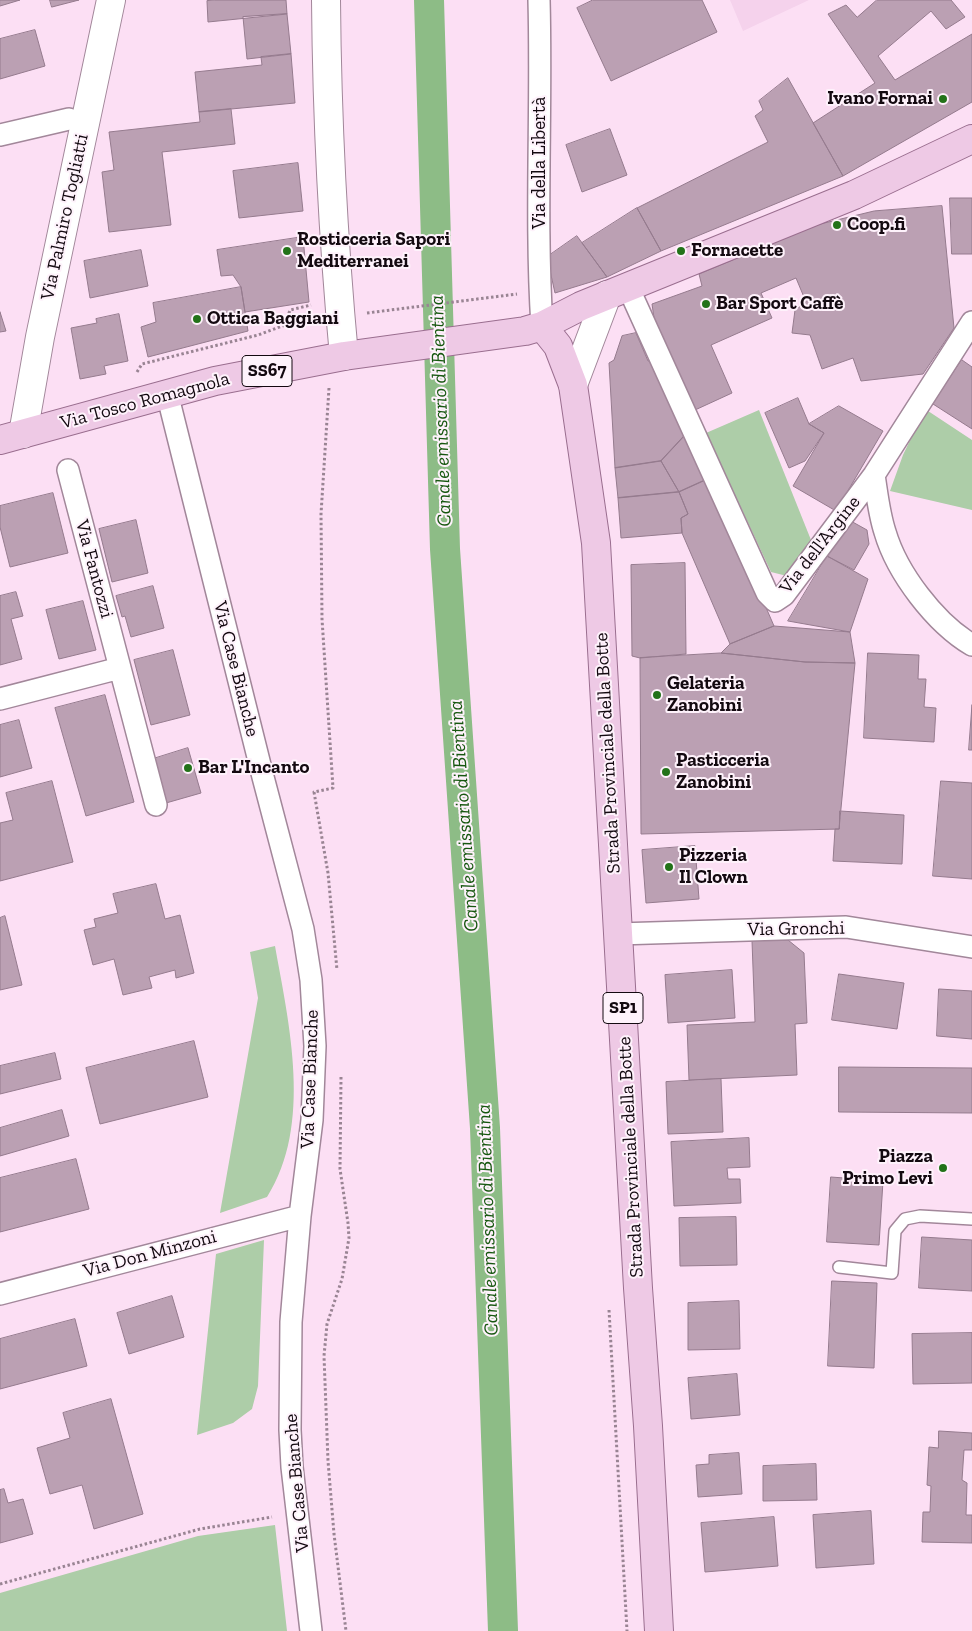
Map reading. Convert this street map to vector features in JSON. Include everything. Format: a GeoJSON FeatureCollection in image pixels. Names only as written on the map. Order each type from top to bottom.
{"type":"FeatureCollection","features":[{"type":"Feature","properties":{"kind":"main road","name":"Via Palmiro Togliatti"},"geometry":{"type":"LineString","coordinates":[[12,437],[40,337],[110,0]]}},
{"type":"Feature","properties":{"kind":"main road"},"geometry":{"type":"LineString","coordinates":[[324,3],[336,262],[364,354]]}},
{"type":"Feature","properties":{"kind":"main road","name":"SS67"},"geometry":{"type":"LineString","coordinates":[[364,354],[534,328],[567,312],[854,194],[971,140]]}},
{"type":"Feature","properties":{"kind":"main road","name":"SP1"},"geometry":{"type":"LineString","coordinates":[[573,385],[618,291]]}},
{"type":"Feature","properties":{"kind":"main road","name":"SP1"},"geometry":{"type":"LineString","coordinates":[[534,328],[558,346],[573,385]]}},
{"type":"Feature","properties":{"kind":"main road","name":"Via Tosco Romagnola"},"geometry":{"type":"LineString","coordinates":[[12,437],[215,381],[364,354]]}},
{"type":"Feature","properties":{"kind":"main road","name":"Strada Provinciale della Botte"},"geometry":{"type":"LineString","coordinates":[[573,385],[596,543],[658,1631]]}},
{"type":"Feature","properties":{"kind":"street","name":"Via della Libertà"},"geometry":{"type":"LineString","coordinates":[[534,328],[540,291],[539,0]]}},
{"type":"Feature","properties":{"kind":"street"},"geometry":{"type":"LineString","coordinates":[[0,135],[70,119]]}},
{"type":"Feature","properties":{"kind":"street","name":"Via dell'Argine"},"geometry":{"type":"LineString","coordinates":[[618,291],[768,593],[775,601],[784,595],[874,475],[972,322]]}},
{"type":"Feature","properties":{"kind":"street","name":"Via Case Bianche"},"geometry":{"type":"LineString","coordinates":[[167,393],[260,767],[303,929],[313,996],[315,1046],[312,1120],[300,1216],[291,1322],[290,1420],[292,1467],[311,1631]]}},
{"type":"Feature","properties":{"kind":"street","name":"Via Fantozzi"},"geometry":{"type":"LineString","coordinates":[[68,470],[156,805]]}},
{"type":"Feature","properties":{"kind":"street"},"geometry":{"type":"LineString","coordinates":[[874,475],[885,534],[900,565],[929,607],[956,634],[972,645]]}},
{"type":"Feature","properties":{"kind":"street"},"geometry":{"type":"LineString","coordinates":[[0,699],[120,668]]}},
{"type":"Feature","properties":{"kind":"street","name":"Via Gronchi"},"geometry":{"type":"LineString","coordinates":[[618,934],[846,927],[972,947]]}},
{"type":"Feature","properties":{"kind":"street","name":"Via Don Minzoni"},"geometry":{"type":"LineString","coordinates":[[0,1294],[300,1216]]}},
{"type":"Feature","properties":{"kind":"lane"},"geometry":{"type":"LineString","coordinates":[[839,1267],[892,1272],[895,1231],[905,1219],[920,1216],[972,1219]]}},
{"type":"Feature","properties":{"kind":"path"},"geometry":{"type":"LineString","coordinates":[[364,314],[540,291]]}},
{"type":"Feature","properties":{"kind":"path"},"geometry":{"type":"LineString","coordinates":[[136,374],[142,364],[258,335],[285,325],[290,310],[318,303]]}},
{"type":"Feature","properties":{"kind":"path"},"geometry":{"type":"LineString","coordinates":[[330,385],[321,514],[322,619],[333,788],[314,792],[328,873],[337,978]]}},
{"type":"Feature","properties":{"kind":"path"},"geometry":{"type":"LineString","coordinates":[[341,1072],[340,1169],[349,1238],[342,1279],[327,1324],[324,1356],[328,1461],[334,1534],[346,1631]]}},
{"type":"Feature","properties":{"kind":"path"},"geometry":{"type":"LineString","coordinates":[[0,1584],[200,1529],[298,1513]]}},
{"type":"Feature","properties":{"kind":"shaded area"},"geometry":{"type":"Polygon","coordinates":[[[730,0],[809,0],[743,31],[730,0]]]}},
{"type":"Feature","properties":{"kind":"green space"},"geometry":{"type":"Polygon","coordinates":[[[925,409],[972,440],[972,510],[890,491],[903,455],[925,409]]]}},
{"type":"Feature","properties":{"kind":"green space"},"geometry":{"type":"Polygon","coordinates":[[[759,410],[811,540],[787,576],[771,572],[706,433],[759,410]]]}},
{"type":"Feature","properties":{"kind":"green space"},"geometry":{"type":"Polygon","coordinates":[[[275,946],[291,1041],[294,1074],[290,1138],[281,1169],[267,1197],[220,1213],[258,998],[250,952],[275,946]]]}},
{"type":"Feature","properties":{"kind":"green space"},"geometry":{"type":"Polygon","coordinates":[[[264,1240],[258,1386],[252,1409],[233,1423],[197,1435],[216,1254],[264,1240]]]}},
{"type":"Feature","properties":{"kind":"green space"},"geometry":{"type":"Polygon","coordinates":[[[275,1525],[287,1631],[0,1631],[0,1593],[198,1536],[275,1525]]]}},
{"type":"Feature","properties":{"kind":"building"},"geometry":{"type":"Polygon","coordinates":[[[0,0],[20,0],[0,6],[0,0]]]}},
{"type":"Feature","properties":{"kind":"building"},"geometry":{"type":"Polygon","coordinates":[[[50,0],[79,0],[52,7],[50,0]]]}},
{"type":"Feature","properties":{"kind":"building"},"geometry":{"type":"Polygon","coordinates":[[[286,0],[287,14],[208,22],[207,1],[286,0]]]}},
{"type":"Feature","properties":{"kind":"building"},"geometry":{"type":"Polygon","coordinates":[[[593,0],[702,0],[717,32],[611,81],[577,8],[593,0]]]}},
{"type":"Feature","properties":{"kind":"building"},"geometry":{"type":"Polygon","coordinates":[[[877,0],[951,0],[965,17],[946,29],[931,11],[878,56],[895,80],[972,34],[972,102],[843,176],[813,123],[875,83],[828,14],[846,5],[857,17],[877,0]]]}},
{"type":"Feature","properties":{"kind":"building"},"geometry":{"type":"Polygon","coordinates":[[[287,14],[291,54],[247,59],[243,17],[287,14]]]}},
{"type":"Feature","properties":{"kind":"building"},"geometry":{"type":"Polygon","coordinates":[[[35,30],[45,66],[0,79],[0,39],[35,30]]]}},
{"type":"Feature","properties":{"kind":"building"},"geometry":{"type":"Polygon","coordinates":[[[291,54],[295,103],[199,112],[195,72],[262,65],[261,57],[291,54]]]}},
{"type":"Feature","properties":{"kind":"building"},"geometry":{"type":"Polygon","coordinates":[[[788,78],[843,176],[661,251],[637,208],[768,142],[755,116],[763,110],[759,101],[788,78]]]}},
{"type":"Feature","properties":{"kind":"building"},"geometry":{"type":"Polygon","coordinates":[[[231,109],[235,144],[162,152],[171,225],[109,232],[102,172],[114,170],[109,132],[200,122],[199,112],[231,109]]]}},
{"type":"Feature","properties":{"kind":"building"},"geometry":{"type":"Polygon","coordinates":[[[610,129],[627,175],[582,192],[566,145],[610,129]]]}},
{"type":"Feature","properties":{"kind":"building"},"geometry":{"type":"Polygon","coordinates":[[[298,163],[303,211],[239,218],[233,171],[298,163]]]}},
{"type":"Feature","properties":{"kind":"building"},"geometry":{"type":"Polygon","coordinates":[[[950,198],[972,198],[972,254],[952,254],[950,198]]]}},
{"type":"Feature","properties":{"kind":"building"},"geometry":{"type":"Polygon","coordinates":[[[942,206],[954,328],[923,374],[861,381],[853,358],[822,369],[810,335],[792,333],[795,310],[806,302],[796,278],[761,293],[772,318],[711,345],[732,393],[695,410],[654,318],[652,304],[702,286],[699,274],[816,225],[874,211],[942,206]]]}},
{"type":"Feature","properties":{"kind":"building"},"geometry":{"type":"Polygon","coordinates":[[[637,208],[661,251],[607,277],[582,243],[637,208]]]}},
{"type":"Feature","properties":{"kind":"building"},"geometry":{"type":"Polygon","coordinates":[[[577,236],[607,277],[555,293],[547,257],[577,236]]]}},
{"type":"Feature","properties":{"kind":"building"},"geometry":{"type":"Polygon","coordinates":[[[303,237],[309,302],[245,312],[241,287],[233,275],[221,276],[217,250],[303,237]]]}},
{"type":"Feature","properties":{"kind":"building"},"geometry":{"type":"Polygon","coordinates":[[[141,250],[148,286],[90,298],[84,261],[141,250]]]}},
{"type":"Feature","properties":{"kind":"building"},"geometry":{"type":"Polygon","coordinates":[[[241,287],[248,331],[148,357],[141,327],[156,322],[153,303],[241,287]]]}},
{"type":"Feature","properties":{"kind":"building"},"geometry":{"type":"Polygon","coordinates":[[[0,312],[6,331],[0,332],[0,312]]]}},
{"type":"Feature","properties":{"kind":"building"},"geometry":{"type":"Polygon","coordinates":[[[119,314],[128,361],[104,366],[106,374],[80,379],[71,328],[97,323],[96,319],[119,314]]]}},
{"type":"Feature","properties":{"kind":"building"},"geometry":{"type":"Polygon","coordinates":[[[636,333],[648,361],[655,360],[687,433],[661,461],[615,468],[609,363],[614,360],[622,336],[636,333]]]}},
{"type":"Feature","properties":{"kind":"building"},"geometry":{"type":"Polygon","coordinates":[[[962,360],[972,367],[972,429],[933,404],[962,360]]]}},
{"type":"Feature","properties":{"kind":"building"},"geometry":{"type":"Polygon","coordinates":[[[798,398],[809,424],[824,433],[805,461],[789,468],[765,413],[798,398]]]}},
{"type":"Feature","properties":{"kind":"building"},"geometry":{"type":"Polygon","coordinates":[[[839,406],[883,431],[836,511],[793,486],[824,433],[809,424],[839,406]]]}},
{"type":"Feature","properties":{"kind":"building"},"geometry":{"type":"Polygon","coordinates":[[[687,433],[710,478],[679,492],[661,461],[687,433]]]}},
{"type":"Feature","properties":{"kind":"building"},"geometry":{"type":"Polygon","coordinates":[[[661,461],[679,492],[618,498],[615,468],[661,461]]]}},
{"type":"Feature","properties":{"kind":"building"},"geometry":{"type":"Polygon","coordinates":[[[710,478],[774,626],[730,644],[682,533],[681,518],[688,514],[679,492],[710,478]]]}},
{"type":"Feature","properties":{"kind":"building"},"geometry":{"type":"Polygon","coordinates":[[[679,492],[688,514],[681,518],[682,533],[621,538],[618,498],[679,492]]]}},
{"type":"Feature","properties":{"kind":"building"},"geometry":{"type":"Polygon","coordinates":[[[53,493],[68,553],[10,567],[0,527],[0,506],[53,493]]]}},
{"type":"Feature","properties":{"kind":"building"},"geometry":{"type":"Polygon","coordinates":[[[136,520],[148,573],[112,582],[99,529],[136,520]]]}},
{"type":"Feature","properties":{"kind":"building"},"geometry":{"type":"Polygon","coordinates":[[[849,520],[867,530],[869,544],[854,570],[827,556],[849,520]]]}},
{"type":"Feature","properties":{"kind":"building"},"geometry":{"type":"Polygon","coordinates":[[[827,556],[868,579],[850,632],[788,621],[827,556]]]}},
{"type":"Feature","properties":{"kind":"building"},"geometry":{"type":"Polygon","coordinates":[[[685,563],[686,654],[640,658],[632,656],[631,565],[685,563]]]}},
{"type":"Feature","properties":{"kind":"building"},"geometry":{"type":"Polygon","coordinates":[[[153,586],[164,628],[131,637],[125,616],[122,617],[116,596],[153,586]]]}},
{"type":"Feature","properties":{"kind":"building"},"geometry":{"type":"Polygon","coordinates":[[[16,592],[23,616],[11,619],[22,659],[0,665],[0,596],[16,592]]]}},
{"type":"Feature","properties":{"kind":"building"},"geometry":{"type":"Polygon","coordinates":[[[83,601],[96,650],[59,659],[46,610],[83,601]]]}},
{"type":"Feature","properties":{"kind":"building"},"geometry":{"type":"Polygon","coordinates":[[[774,626],[850,632],[855,663],[805,662],[721,653],[730,644],[774,626]]]}},
{"type":"Feature","properties":{"kind":"building"},"geometry":{"type":"Polygon","coordinates":[[[173,650],[190,715],[151,725],[134,660],[173,650]]]}},
{"type":"Feature","properties":{"kind":"building"},"geometry":{"type":"Polygon","coordinates":[[[721,653],[805,662],[855,663],[839,829],[641,834],[640,658],[721,653]]]}},
{"type":"Feature","properties":{"kind":"building"},"geometry":{"type":"Polygon","coordinates":[[[868,653],[919,655],[918,679],[926,679],[924,707],[936,708],[934,742],[864,738],[868,653]]]}},
{"type":"Feature","properties":{"kind":"building"},"geometry":{"type":"Polygon","coordinates":[[[105,695],[134,802],[86,816],[55,708],[105,695]]]}},
{"type":"Feature","properties":{"kind":"building"},"geometry":{"type":"Polygon","coordinates":[[[972,705],[972,750],[969,750],[972,705]]]}},
{"type":"Feature","properties":{"kind":"building"},"geometry":{"type":"Polygon","coordinates":[[[19,720],[32,768],[0,777],[0,725],[19,720]]]}},
{"type":"Feature","properties":{"kind":"building"},"geometry":{"type":"Polygon","coordinates":[[[188,748],[201,793],[166,803],[153,759],[188,748]]]}},
{"type":"Feature","properties":{"kind":"building"},"geometry":{"type":"Polygon","coordinates":[[[52,781],[73,862],[0,881],[0,823],[13,820],[6,793],[52,781]]]}},
{"type":"Feature","properties":{"kind":"building"},"geometry":{"type":"Polygon","coordinates":[[[941,781],[972,783],[972,879],[933,876],[941,781]]]}},
{"type":"Feature","properties":{"kind":"building"},"geometry":{"type":"Polygon","coordinates":[[[840,811],[904,815],[902,864],[833,861],[835,829],[839,829],[840,811]]]}},
{"type":"Feature","properties":{"kind":"building"},"geometry":{"type":"Polygon","coordinates":[[[695,846],[699,899],[646,903],[642,850],[695,846]]]}},
{"type":"Feature","properties":{"kind":"building"},"geometry":{"type":"Polygon","coordinates":[[[156,884],[165,919],[180,915],[194,973],[176,978],[175,970],[149,977],[152,988],[123,995],[114,959],[93,965],[84,930],[96,927],[94,919],[118,913],[113,894],[156,884]]]}},
{"type":"Feature","properties":{"kind":"building"},"geometry":{"type":"Polygon","coordinates":[[[5,916],[22,985],[0,990],[0,918],[5,916]]]}},
{"type":"Feature","properties":{"kind":"building"},"geometry":{"type":"Polygon","coordinates":[[[788,940],[804,953],[807,1023],[795,1024],[797,1075],[689,1080],[687,1025],[755,1022],[752,941],[788,940]]]}},
{"type":"Feature","properties":{"kind":"building"},"geometry":{"type":"Polygon","coordinates":[[[732,970],[735,1018],[668,1023],[665,975],[732,970]]]}},
{"type":"Feature","properties":{"kind":"building"},"geometry":{"type":"Polygon","coordinates":[[[839,974],[904,983],[897,1029],[832,1020],[839,974]]]}},
{"type":"Feature","properties":{"kind":"building"},"geometry":{"type":"Polygon","coordinates":[[[939,989],[972,991],[972,1039],[937,1036],[939,989]]]}},
{"type":"Feature","properties":{"kind":"building"},"geometry":{"type":"Polygon","coordinates":[[[194,1041],[208,1097],[100,1124],[86,1068],[194,1041]]]}},
{"type":"Feature","properties":{"kind":"building"},"geometry":{"type":"Polygon","coordinates":[[[55,1053],[61,1079],[0,1094],[0,1066],[55,1053]]]}},
{"type":"Feature","properties":{"kind":"building"},"geometry":{"type":"Polygon","coordinates":[[[839,1067],[972,1068],[972,1113],[839,1112],[839,1067]]]}},
{"type":"Feature","properties":{"kind":"building"},"geometry":{"type":"Polygon","coordinates":[[[721,1079],[723,1132],[668,1134],[666,1082],[721,1079]]]}},
{"type":"Feature","properties":{"kind":"building"},"geometry":{"type":"Polygon","coordinates":[[[62,1110],[69,1136],[0,1156],[0,1128],[62,1110]]]}},
{"type":"Feature","properties":{"kind":"building"},"geometry":{"type":"Polygon","coordinates":[[[749,1138],[750,1167],[727,1168],[728,1179],[740,1179],[741,1203],[674,1206],[671,1142],[749,1138]]]}},
{"type":"Feature","properties":{"kind":"building"},"geometry":{"type":"Polygon","coordinates":[[[76,1159],[89,1209],[0,1232],[0,1178],[76,1159]]]}},
{"type":"Feature","properties":{"kind":"building"},"geometry":{"type":"Polygon","coordinates":[[[831,1177],[883,1181],[879,1245],[827,1242],[831,1177]]]}},
{"type":"Feature","properties":{"kind":"building"},"geometry":{"type":"Polygon","coordinates":[[[736,1217],[737,1265],[680,1266],[679,1218],[736,1217]]]}},
{"type":"Feature","properties":{"kind":"building"},"geometry":{"type":"Polygon","coordinates":[[[922,1237],[972,1240],[972,1291],[919,1288],[922,1237]]]}},
{"type":"Feature","properties":{"kind":"building"},"geometry":{"type":"Polygon","coordinates":[[[832,1281],[877,1283],[874,1368],[828,1366],[832,1281]]]}},
{"type":"Feature","properties":{"kind":"building"},"geometry":{"type":"Polygon","coordinates":[[[172,1296],[184,1337],[129,1354],[117,1313],[172,1296]]]}},
{"type":"Feature","properties":{"kind":"building"},"geometry":{"type":"Polygon","coordinates":[[[739,1301],[740,1349],[688,1350],[688,1303],[739,1301]]]}},
{"type":"Feature","properties":{"kind":"building"},"geometry":{"type":"Polygon","coordinates":[[[75,1319],[87,1366],[0,1389],[0,1339],[75,1319]]]}},
{"type":"Feature","properties":{"kind":"building"},"geometry":{"type":"Polygon","coordinates":[[[972,1333],[972,1383],[913,1384],[912,1334],[972,1333]]]}},
{"type":"Feature","properties":{"kind":"building"},"geometry":{"type":"Polygon","coordinates":[[[737,1374],[740,1415],[691,1419],[688,1378],[737,1374]]]}},
{"type":"Feature","properties":{"kind":"building"},"geometry":{"type":"Polygon","coordinates":[[[111,1399],[143,1514],[94,1529],[82,1485],[50,1494],[37,1448],[70,1438],[63,1413],[111,1399]]]}},
{"type":"Feature","properties":{"kind":"building"},"geometry":{"type":"Polygon","coordinates":[[[939,1431],[972,1433],[972,1450],[964,1450],[962,1480],[967,1483],[966,1515],[972,1515],[972,1543],[922,1542],[923,1512],[930,1512],[931,1486],[927,1485],[929,1447],[938,1448],[939,1431]]]}},
{"type":"Feature","properties":{"kind":"building"},"geometry":{"type":"Polygon","coordinates":[[[739,1453],[742,1494],[698,1497],[696,1465],[709,1464],[709,1455],[739,1453]]]}},
{"type":"Feature","properties":{"kind":"building"},"geometry":{"type":"Polygon","coordinates":[[[816,1464],[817,1500],[763,1501],[763,1466],[816,1464]]]}},
{"type":"Feature","properties":{"kind":"building"},"geometry":{"type":"Polygon","coordinates":[[[4,1489],[8,1503],[23,1499],[33,1534],[0,1543],[0,1490],[4,1489]]]}},
{"type":"Feature","properties":{"kind":"building"},"geometry":{"type":"Polygon","coordinates":[[[871,1511],[874,1564],[816,1568],[813,1515],[871,1511]]]}},
{"type":"Feature","properties":{"kind":"building"},"geometry":{"type":"Polygon","coordinates":[[[774,1517],[778,1566],[705,1572],[701,1523],[774,1517]]]}},
{"type":"Feature","properties":{"kind":"waterway","name":"Canale emissario di Bientina"},"geometry":{"type":"LineString","coordinates":[[429,0],[445,549],[485,1128],[503,1631]]}},
{"type":"Feature","properties":{"kind":"place","name":"Ivano Fornai"},"geometry":{"type":"Point","coordinates":[943,99]}},
{"type":"Feature","properties":{"kind":"place","name":"Coop.fi"},"geometry":{"type":"Point","coordinates":[837,225]}},
{"type":"Feature","properties":{"kind":"place","name":"Rosticceria Sapori Mediterranei"},"geometry":{"type":"Point","coordinates":[287,251]}},
{"type":"Feature","properties":{"kind":"place","name":"Fornacette"},"geometry":{"type":"Point","coordinates":[681,251]}},
{"type":"Feature","properties":{"kind":"place","name":"Bar Sport Caffè"},"geometry":{"type":"Point","coordinates":[706,304]}},
{"type":"Feature","properties":{"kind":"place","name":"Ottica Baggiani"},"geometry":{"type":"Point","coordinates":[197,319]}},
{"type":"Feature","properties":{"kind":"place","name":"Gelateria Zanobini"},"geometry":{"type":"Point","coordinates":[657,695]}},
{"type":"Feature","properties":{"kind":"place","name":"Bar L'Incanto"},"geometry":{"type":"Point","coordinates":[188,768]}},
{"type":"Feature","properties":{"kind":"place","name":"Pasticceria Zanobini"},"geometry":{"type":"Point","coordinates":[666,772]}},
{"type":"Feature","properties":{"kind":"place","name":"Pizzeria Il Clown"},"geometry":{"type":"Point","coordinates":[669,867]}},
{"type":"Feature","properties":{"kind":"place","name":"Piazza Primo Levi"},"geometry":{"type":"Point","coordinates":[943,1168]}}]}
